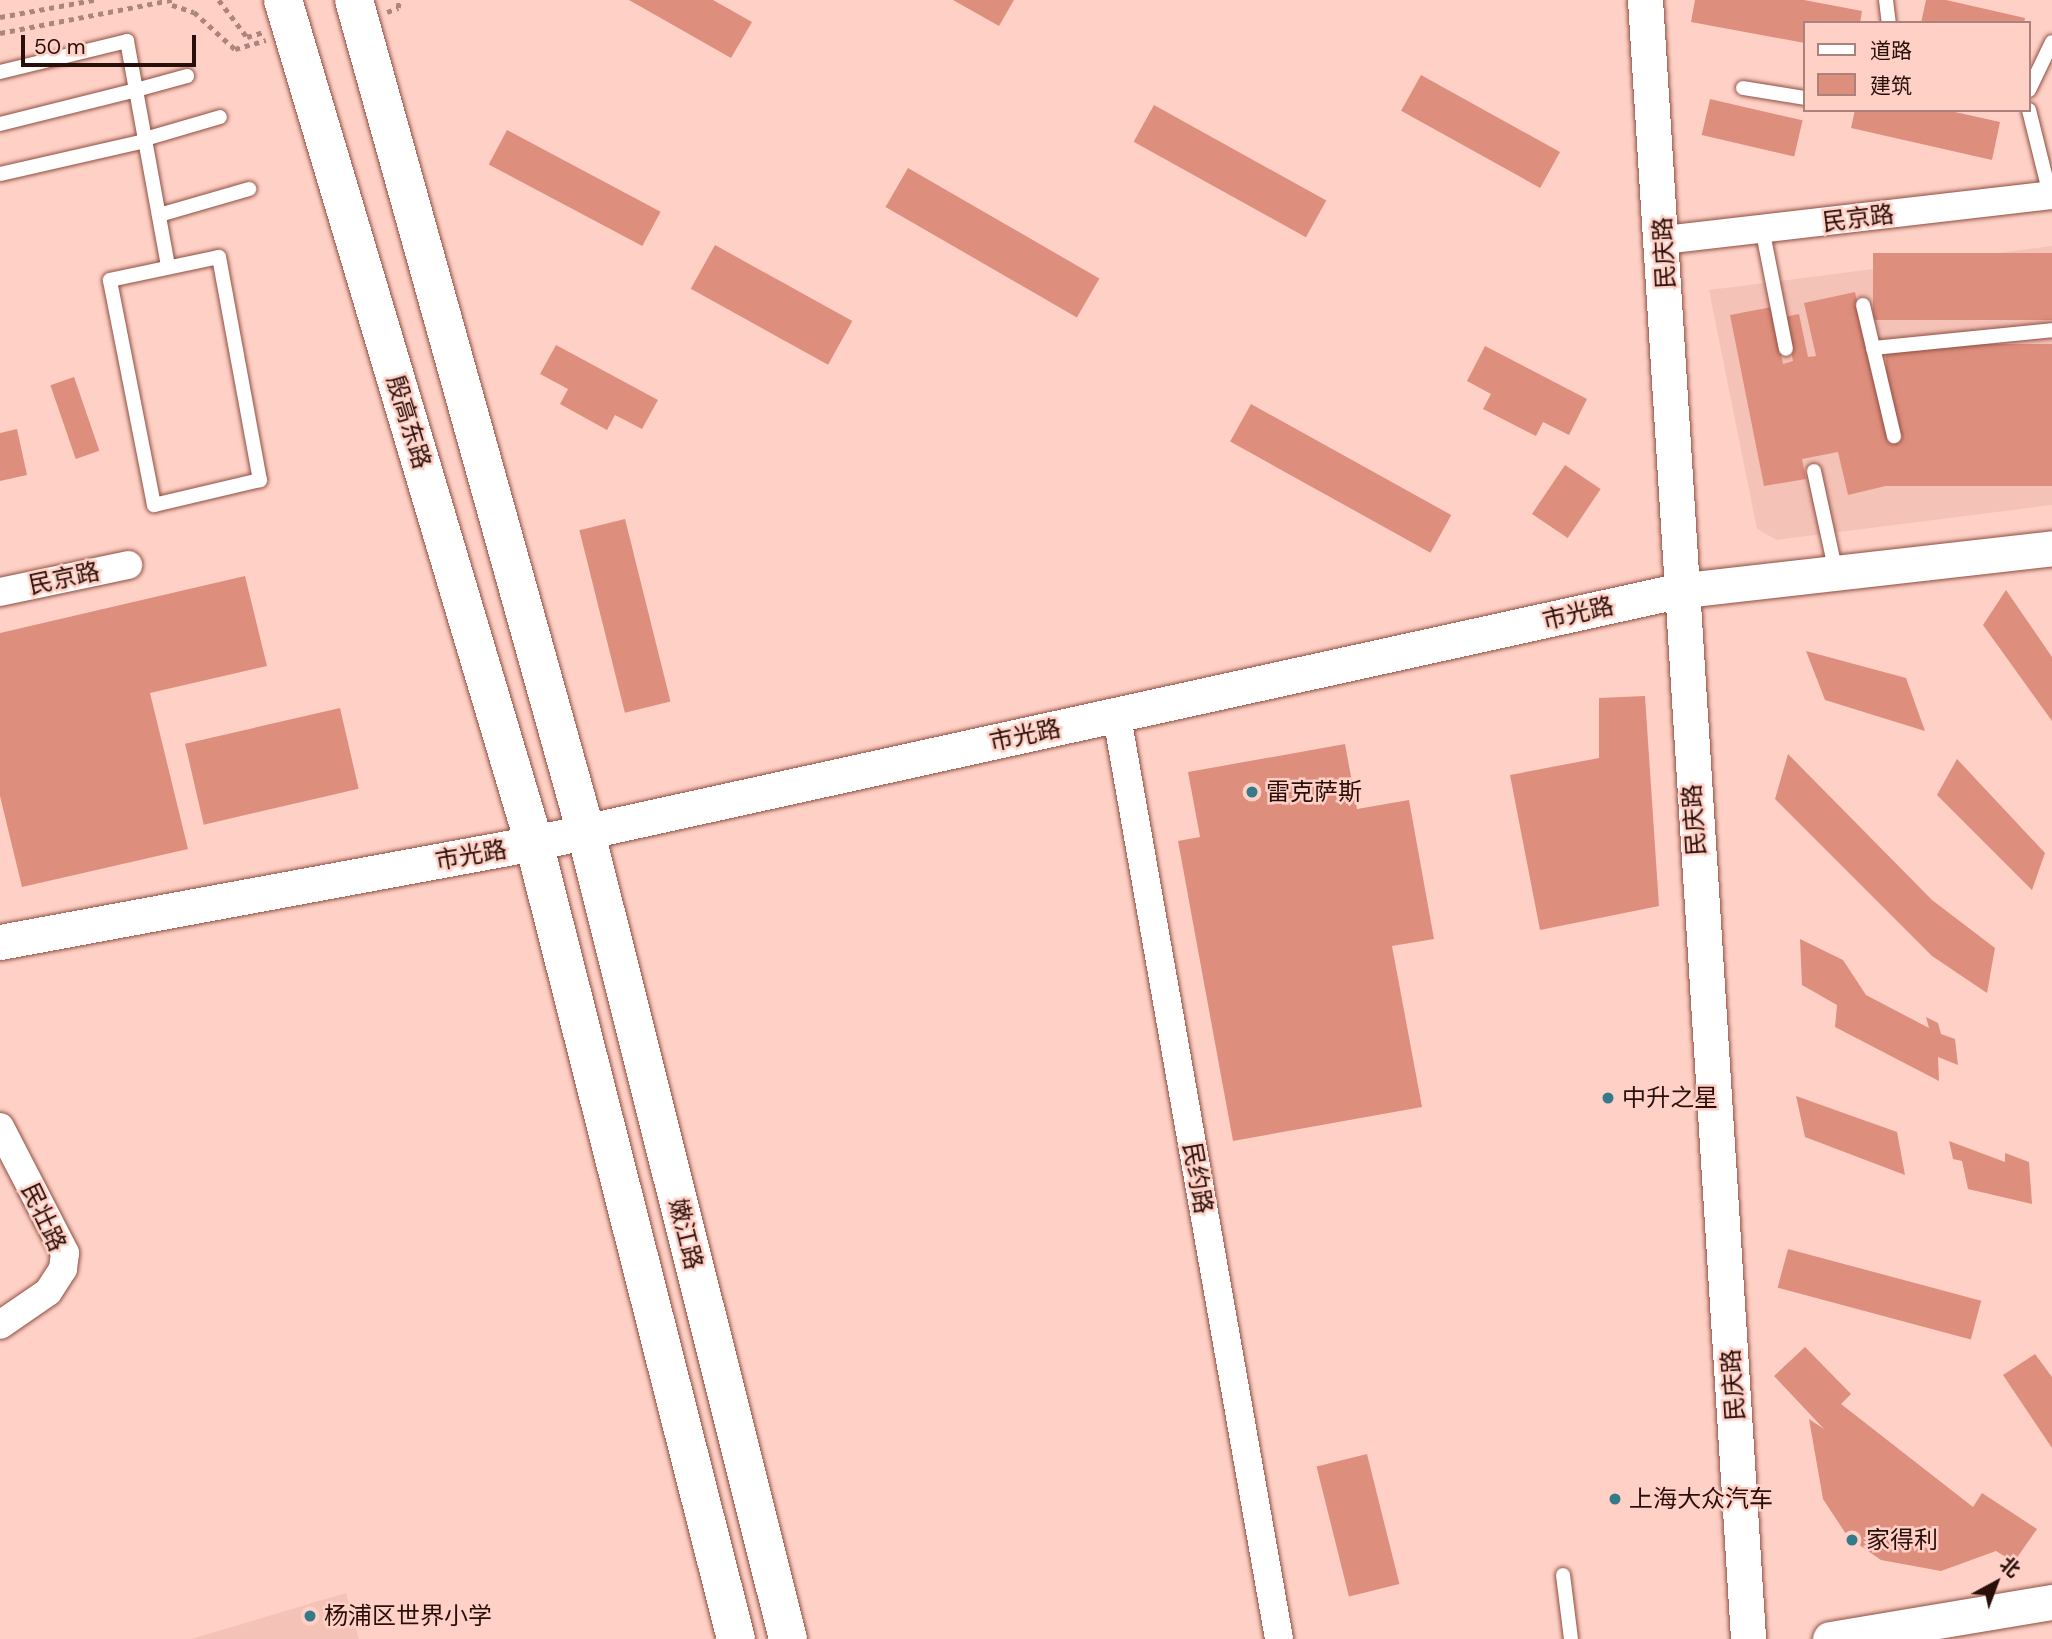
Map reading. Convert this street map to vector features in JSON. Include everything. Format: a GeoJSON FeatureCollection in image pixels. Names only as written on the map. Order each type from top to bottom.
{"type":"FeatureCollection","features":[{"type":"Feature","properties":{"kind":"main road","name":"殷高东路"},"geometry":{"type":"LineString","coordinates":[[283,0],[534,843]]}},
{"type":"Feature","properties":{"kind":"main road"},"geometry":{"type":"LineString","coordinates":[[354,0],[584,829]]}},
{"type":"Feature","properties":{"kind":"main road","name":"嫩江路"},"geometry":{"type":"LineString","coordinates":[[584,829],[788,1639]]}},
{"type":"Feature","properties":{"kind":"main road","name":"嫩江路"},"geometry":{"type":"LineString","coordinates":[[534,843],[736,1639]]}},
{"type":"Feature","properties":{"kind":"street","name":"民庆路"},"geometry":{"type":"LineString","coordinates":[[1645,0],[1664,240],[1678,591],[1748,1639]]}},
{"type":"Feature","properties":{"kind":"street","name":"民京路"},"geometry":{"type":"LineString","coordinates":[[1664,240],[2051,195]]}},
{"type":"Feature","properties":{"kind":"street","name":"市光路"},"geometry":{"type":"LineString","coordinates":[[0,942],[534,843],[584,829],[1117,717],[1678,591],[2052,548]]}},
{"type":"Feature","properties":{"kind":"street","name":"民京路"},"geometry":{"type":"LineString","coordinates":[[0,592],[128,565]]}},
{"type":"Feature","properties":{"kind":"street","name":"民约路"},"geometry":{"type":"LineString","coordinates":[[1117,717],[1279,1639]]}},
{"type":"Feature","properties":{"kind":"street","name":"民壮路"},"geometry":{"type":"LineString","coordinates":[[0,1127],[65,1253],[63,1269],[48,1292],[0,1325]]}},
{"type":"Feature","properties":{"kind":"street"},"geometry":{"type":"LineString","coordinates":[[1830,1639],[2052,1602]]}},
{"type":"Feature","properties":{"kind":"lane"},"geometry":{"type":"LineString","coordinates":[[1886,0],[1889,21]]}},
{"type":"Feature","properties":{"kind":"lane"},"geometry":{"type":"LineString","coordinates":[[0,72],[127,41],[168,266]]}},
{"type":"Feature","properties":{"kind":"lane"},"geometry":{"type":"LineString","coordinates":[[2031,86],[2051,48]]}},
{"type":"Feature","properties":{"kind":"lane"},"geometry":{"type":"LineString","coordinates":[[0,124],[187,76]]}},
{"type":"Feature","properties":{"kind":"lane"},"geometry":{"type":"LineString","coordinates":[[1742,88],[1804,98]]}},
{"type":"Feature","properties":{"kind":"lane"},"geometry":{"type":"LineString","coordinates":[[2030,112],[2051,195]]}},
{"type":"Feature","properties":{"kind":"lane"},"geometry":{"type":"LineString","coordinates":[[0,174],[145,140],[220,117]]}},
{"type":"Feature","properties":{"kind":"lane"},"geometry":{"type":"LineString","coordinates":[[159,215],[249,189]]}},
{"type":"Feature","properties":{"kind":"lane"},"geometry":{"type":"LineString","coordinates":[[1762,229],[1786,349]]}},
{"type":"Feature","properties":{"kind":"lane"},"geometry":{"type":"LineString","coordinates":[[219,257],[260,480],[154,505],[110,280],[168,266],[219,257]]}},
{"type":"Feature","properties":{"kind":"lane"},"geometry":{"type":"LineString","coordinates":[[1863,305],[1894,436]]}},
{"type":"Feature","properties":{"kind":"lane"},"geometry":{"type":"LineString","coordinates":[[1873,348],[2052,330]]}},
{"type":"Feature","properties":{"kind":"lane"},"geometry":{"type":"LineString","coordinates":[[1814,471],[1836,573]]}},
{"type":"Feature","properties":{"kind":"lane"},"geometry":{"type":"LineString","coordinates":[[1563,1575],[1571,1639]]}},
{"type":"Feature","properties":{"kind":"path"},"geometry":{"type":"LineString","coordinates":[[0,17],[94,0]]}},
{"type":"Feature","properties":{"kind":"path"},"geometry":{"type":"LineString","coordinates":[[0,33],[172,0]]}},
{"type":"Feature","properties":{"kind":"path"},"geometry":{"type":"LineString","coordinates":[[219,0],[247,37]]}},
{"type":"Feature","properties":{"kind":"shaded area"},"geometry":{"type":"Polygon","coordinates":[[[2052,246],[2052,505],[1777,540],[1757,529],[1709,290],[2052,246]]]}},
{"type":"Feature","properties":{"kind":"shaded area","name":"杨浦区世界小学"},"geometry":{"type":"Polygon","coordinates":[[[346,1593],[359,1639],[191,1639],[346,1593]]]}},
{"type":"Feature","properties":{"kind":"building"},"geometry":{"type":"Polygon","coordinates":[[[629,0],[713,0],[752,22],[731,58],[629,0]]]}},
{"type":"Feature","properties":{"kind":"building"},"geometry":{"type":"Polygon","coordinates":[[[953,0],[1014,0],[999,26],[953,0]]]}},
{"type":"Feature","properties":{"kind":"building"},"geometry":{"type":"Polygon","coordinates":[[[1695,0],[1804,0],[1862,11],[1860,21],[1804,21],[1804,43],[1691,22],[1695,0]]]}},
{"type":"Feature","properties":{"kind":"building"},"geometry":{"type":"Polygon","coordinates":[[[1926,0],[1946,0],[2025,18],[2024,21],[1921,21],[1926,0]]]}},
{"type":"Feature","properties":{"kind":"building"},"geometry":{"type":"Polygon","coordinates":[[[1421,75],[1560,152],[1540,188],[1401,111],[1421,75]]]}},
{"type":"Feature","properties":{"kind":"building"},"geometry":{"type":"Polygon","coordinates":[[[1710,99],[1803,120],[1794,156],[1702,135],[1710,99]]]}},
{"type":"Feature","properties":{"kind":"building"},"geometry":{"type":"Polygon","coordinates":[[[1154,105],[1326,201],[1306,237],[1134,142],[1154,105]]]}},
{"type":"Feature","properties":{"kind":"building"},"geometry":{"type":"Polygon","coordinates":[[[1855,112],[1955,112],[2000,122],[1992,160],[1851,128],[1855,112]]]}},
{"type":"Feature","properties":{"kind":"building"},"geometry":{"type":"Polygon","coordinates":[[[507,130],[661,212],[642,246],[489,164],[507,130]]]}},
{"type":"Feature","properties":{"kind":"building"},"geometry":{"type":"Polygon","coordinates":[[[908,168],[1099,278],[1077,317],[886,207],[908,168]]]}},
{"type":"Feature","properties":{"kind":"building"},"geometry":{"type":"Polygon","coordinates":[[[715,245],[852,321],[828,365],[691,289],[715,245]]]}},
{"type":"Feature","properties":{"kind":"building"},"geometry":{"type":"Polygon","coordinates":[[[1873,253],[2052,253],[2052,320],[1873,320],[1873,253]]]}},
{"type":"Feature","properties":{"kind":"building"},"geometry":{"type":"Polygon","coordinates":[[[1855,292],[1898,483],[1848,495],[1838,452],[1802,459],[1806,479],[1764,486],[1730,315],[1772,307],[1783,364],[1793,361],[1784,317],[1799,314],[1808,357],[1816,356],[1804,303],[1855,292]]]}},
{"type":"Feature","properties":{"kind":"building"},"geometry":{"type":"Polygon","coordinates":[[[1886,344],[2052,344],[2052,486],[1886,486],[1886,344]]]}},
{"type":"Feature","properties":{"kind":"building"},"geometry":{"type":"Polygon","coordinates":[[[556,345],[658,400],[642,429],[615,415],[607,430],[560,404],[568,389],[540,374],[556,345]]]}},
{"type":"Feature","properties":{"kind":"building"},"geometry":{"type":"Polygon","coordinates":[[[1485,346],[1587,399],[1569,435],[1543,422],[1536,436],[1483,409],[1491,394],[1467,381],[1485,346]]]}},
{"type":"Feature","properties":{"kind":"building"},"geometry":{"type":"Polygon","coordinates":[[[74,377],[99,451],[76,459],[50,385],[74,377]]]}},
{"type":"Feature","properties":{"kind":"building"},"geometry":{"type":"Polygon","coordinates":[[[1251,404],[1451,515],[1430,553],[1230,442],[1251,404]]]}},
{"type":"Feature","properties":{"kind":"building"},"geometry":{"type":"Polygon","coordinates":[[[17,429],[27,475],[0,481],[0,433],[17,429]]]}},
{"type":"Feature","properties":{"kind":"building"},"geometry":{"type":"Polygon","coordinates":[[[1565,465],[1601,489],[1568,538],[1532,514],[1565,465]]]}},
{"type":"Feature","properties":{"kind":"building"},"geometry":{"type":"Polygon","coordinates":[[[625,519],[670,701],[625,713],[579,530],[625,519]]]}},
{"type":"Feature","properties":{"kind":"building"},"geometry":{"type":"Polygon","coordinates":[[[245,576],[267,666],[150,693],[188,849],[22,887],[0,796],[0,633],[245,576]]]}},
{"type":"Feature","properties":{"kind":"building"},"geometry":{"type":"Polygon","coordinates":[[[2006,590],[2052,657],[2052,721],[1983,625],[2006,590]]]}},
{"type":"Feature","properties":{"kind":"building"},"geometry":{"type":"Polygon","coordinates":[[[1806,651],[1906,678],[1925,731],[1825,700],[1806,651]]]}},
{"type":"Feature","properties":{"kind":"building"},"geometry":{"type":"Polygon","coordinates":[[[1645,696],[1659,906],[1540,930],[1510,775],[1599,758],[1599,698],[1645,696]]]}},
{"type":"Feature","properties":{"kind":"building"},"geometry":{"type":"Polygon","coordinates":[[[340,708],[359,789],[204,825],[185,744],[340,708]]]}},
{"type":"Feature","properties":{"kind":"building"},"geometry":{"type":"Polygon","coordinates":[[[1345,744],[1357,809],[1409,800],[1434,939],[1392,946],[1422,1107],[1233,1141],[1178,841],[1200,837],[1188,772],[1345,744]]]}},
{"type":"Feature","properties":{"kind":"building"},"geometry":{"type":"Polygon","coordinates":[[[1788,754],[1932,900],[1995,948],[1987,993],[1932,956],[1775,799],[1788,754]]]}},
{"type":"Feature","properties":{"kind":"building"},"geometry":{"type":"Polygon","coordinates":[[[1957,759],[2045,853],[2032,890],[1937,795],[1957,759]]]}},
{"type":"Feature","properties":{"kind":"building"},"geometry":{"type":"Polygon","coordinates":[[[1800,939],[1843,960],[1866,995],[1929,1028],[1926,1017],[1938,1023],[1941,1034],[1955,1039],[1958,1065],[1938,1057],[1939,1081],[1835,1027],[1837,1005],[1802,985],[1800,939]]]}},
{"type":"Feature","properties":{"kind":"building"},"geometry":{"type":"Polygon","coordinates":[[[1796,1096],[1897,1132],[1905,1175],[1805,1137],[1796,1096]]]}},
{"type":"Feature","properties":{"kind":"building"},"geometry":{"type":"Polygon","coordinates":[[[1949,1141],[2005,1162],[2005,1153],[2029,1162],[2032,1204],[1968,1189],[1962,1161],[1953,1159],[1949,1141]]]}},
{"type":"Feature","properties":{"kind":"building"},"geometry":{"type":"Polygon","coordinates":[[[1788,1249],[1981,1301],[1971,1339],[1778,1288],[1788,1249]]]}},
{"type":"Feature","properties":{"kind":"building"},"geometry":{"type":"Polygon","coordinates":[[[1805,1347],[1851,1394],[1841,1404],[1973,1507],[1982,1493],[2037,1529],[2014,1562],[1996,1551],[1941,1571],[1881,1560],[1848,1537],[1823,1499],[1809,1419],[1824,1429],[1774,1376],[1805,1347]]]}},
{"type":"Feature","properties":{"kind":"building"},"geometry":{"type":"Polygon","coordinates":[[[2035,1354],[2052,1377],[2052,1448],[2003,1375],[2035,1354]]]}},
{"type":"Feature","properties":{"kind":"building"},"geometry":{"type":"Polygon","coordinates":[[[1367,1454],[1399,1584],[1349,1597],[1317,1467],[1367,1454]]]}},
{"type":"Feature","properties":{"kind":"place","name":"雷克萨斯"},"geometry":{"type":"Point","coordinates":[1252,792]}},
{"type":"Feature","properties":{"kind":"place","name":"中升之星"},"geometry":{"type":"Point","coordinates":[1608,1098]}},
{"type":"Feature","properties":{"kind":"place","name":"上海大众汽车"},"geometry":{"type":"Point","coordinates":[1615,1499]}},
{"type":"Feature","properties":{"kind":"place","name":"家得利"},"geometry":{"type":"Point","coordinates":[1852,1540]}},
{"type":"Feature","properties":{"kind":"place","name":"杨浦区世界小学"},"geometry":{"type":"Point","coordinates":[310,1616]}}]}
